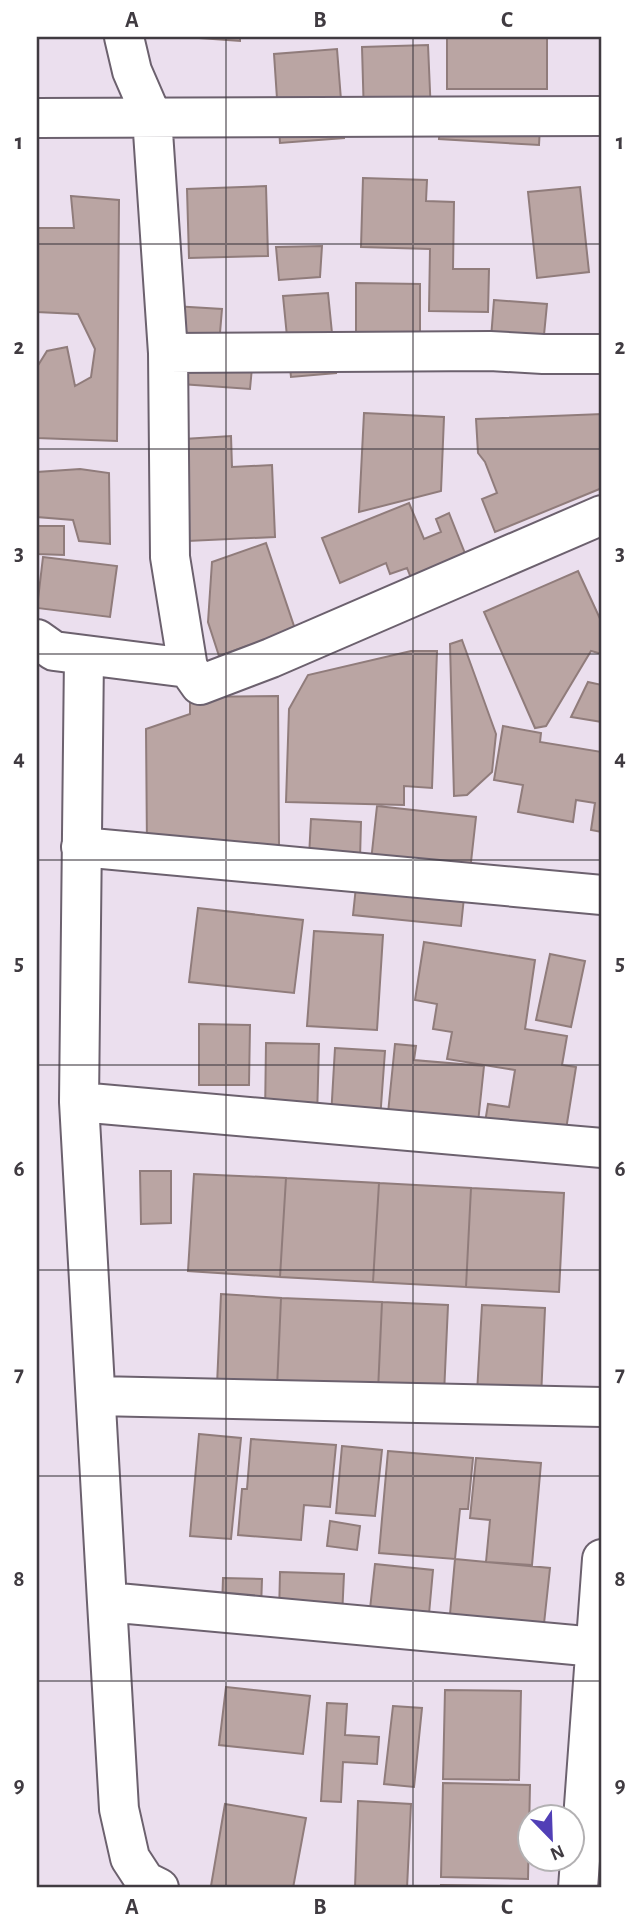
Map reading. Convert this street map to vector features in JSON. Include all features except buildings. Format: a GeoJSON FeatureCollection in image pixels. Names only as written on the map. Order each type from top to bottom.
{"type":"FeatureCollection","features":[{"type":"Feature","properties":{"kind":"street"},"geometry":{"type":"LineString","coordinates":[[124,37],[132,71],[152,117],[168,353],[170,557],[188,668],[200,685],[271,658],[602,515]]}},
{"type":"Feature","properties":{"kind":"street"},"geometry":{"type":"LineString","coordinates":[[37,117],[602,116]]}},
{"type":"Feature","properties":{"kind":"street"},"geometry":{"type":"LineString","coordinates":[[168,353],[490,351],[602,354]]}},
{"type":"Feature","properties":{"kind":"street"},"geometry":{"type":"LineString","coordinates":[[37,639],[54,650],[84,656],[188,668]]}},
{"type":"Feature","properties":{"kind":"street"},"geometry":{"type":"LineString","coordinates":[[84,656],[79,1102],[119,1809],[130,1858],[145,1881],[159,1888]]}},
{"type":"Feature","properties":{"kind":"street"},"geometry":{"type":"LineString","coordinates":[[81,847],[602,895]]}},
{"type":"Feature","properties":{"kind":"street"},"geometry":{"type":"LineString","coordinates":[[79,1102],[602,1148]]}},
{"type":"Feature","properties":{"kind":"street"},"geometry":{"type":"LineString","coordinates":[[96,1396],[602,1407]]}},
{"type":"Feature","properties":{"kind":"street"},"geometry":{"type":"LineString","coordinates":[[578,1888],[602,1559]]}},
{"type":"Feature","properties":{"kind":"street"},"geometry":{"type":"LineString","coordinates":[[107,1602],[596,1647]]}}]}
